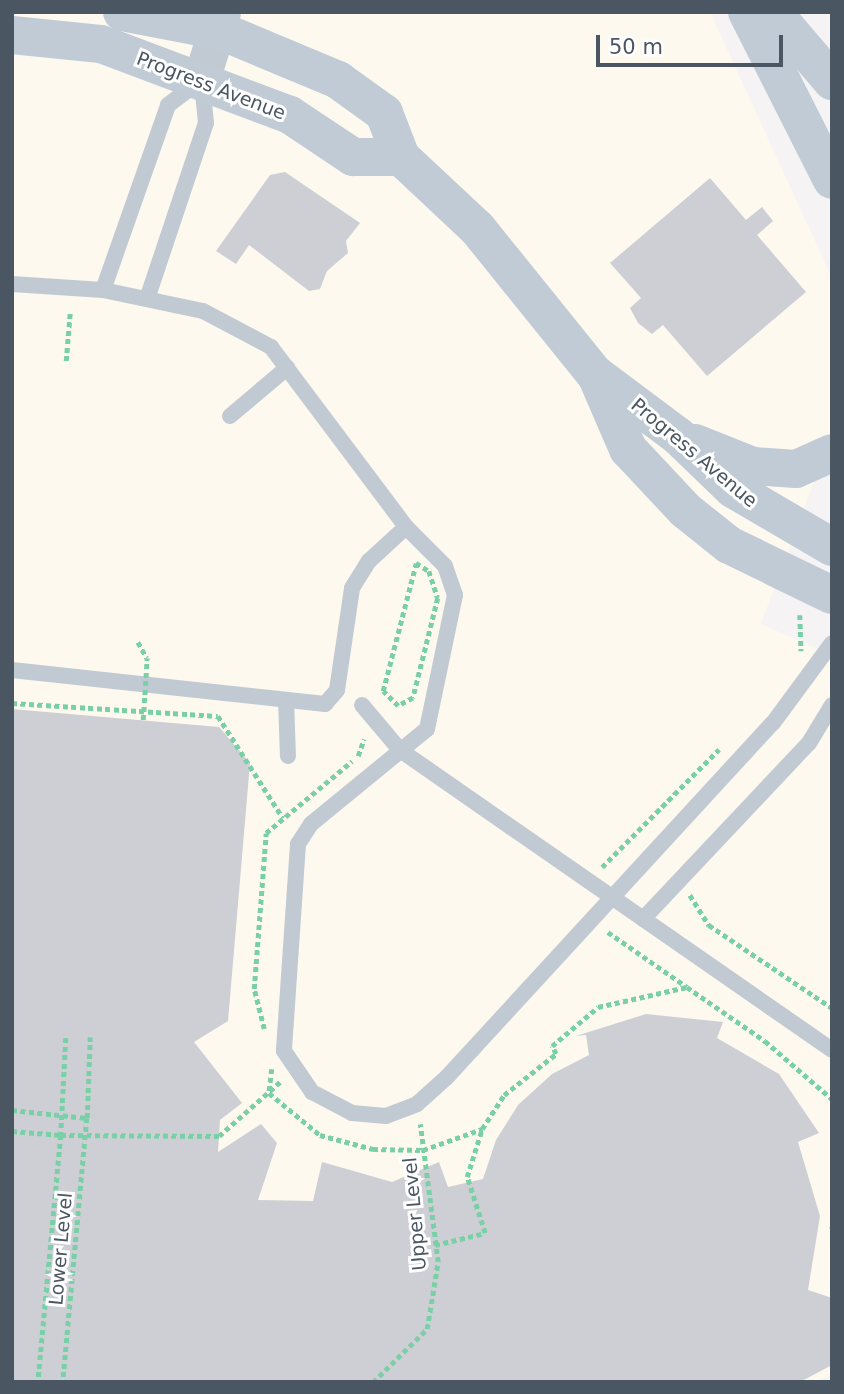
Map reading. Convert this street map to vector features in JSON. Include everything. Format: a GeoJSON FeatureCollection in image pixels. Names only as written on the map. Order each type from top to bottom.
{"type":"FeatureCollection","features":[{"type":"Feature","properties":{"kind":"main road","name":"Progress Avenue"},"geometry":{"type":"LineString","coordinates":[[122,12],[227,18],[338,80],[384,113],[401,157],[477,228],[596,374],[678,436],[733,489],[832,547]]}},
{"type":"Feature","properties":{"kind":"main road"},"geometry":{"type":"LineString","coordinates":[[747,12],[832,180]]}},
{"type":"Feature","properties":{"kind":"main road"},"geometry":{"type":"LineString","coordinates":[[773,12],[832,81]]}},
{"type":"Feature","properties":{"kind":"main road","name":"Progress Avenue"},"geometry":{"type":"LineString","coordinates":[[12,35],[101,44],[290,114],[353,157],[401,157]]}},
{"type":"Feature","properties":{"kind":"main road","name":"Progress Avenue"},"geometry":{"type":"LineString","coordinates":[[596,374],[628,449],[685,510],[729,545],[832,595]]}},
{"type":"Feature","properties":{"kind":"main road"},"geometry":{"type":"LineString","coordinates":[[678,436],[753,466],[796,469],[832,453]]}},
{"type":"Feature","properties":{"kind":"street"},"geometry":{"type":"LineString","coordinates":[[201,80],[227,18]]}},
{"type":"Feature","properties":{"kind":"lane"},"geometry":{"type":"LineString","coordinates":[[103,290],[168,106],[201,80]]}},
{"type":"Feature","properties":{"kind":"lane"},"geometry":{"type":"LineString","coordinates":[[147,299],[206,122],[201,80]]}},
{"type":"Feature","properties":{"kind":"lane"},"geometry":{"type":"LineString","coordinates":[[12,284],[103,290],[147,299],[230,321],[271,347],[406,527],[445,566],[455,595],[427,729],[311,824],[298,844],[285,1051],[312,1092],[352,1113],[386,1116],[417,1104],[773,723],[832,643]]}},
{"type":"Feature","properties":{"kind":"lane"},"geometry":{"type":"LineString","coordinates":[[230,416],[287,368]]}},
{"type":"Feature","properties":{"kind":"lane"},"geometry":{"type":"LineString","coordinates":[[12,670],[325,704],[334,696],[352,588],[368,562],[406,527]]}},
{"type":"Feature","properties":{"kind":"lane"},"geometry":{"type":"LineString","coordinates":[[286,700],[288,756]]}},
{"type":"Feature","properties":{"kind":"lane"},"geometry":{"type":"LineString","coordinates":[[362,705],[400,750],[613,894],[643,919],[760,995],[832,1050]]}},
{"type":"Feature","properties":{"kind":"lane"},"geometry":{"type":"LineString","coordinates":[[643,919],[808,743],[832,705]]}},
{"type":"Feature","properties":{"kind":"path"},"geometry":{"type":"LineString","coordinates":[[66,361],[70,312]]}},
{"type":"Feature","properties":{"kind":"path"},"geometry":{"type":"LineString","coordinates":[[406,705],[388,700],[386,682],[416,563]]}},
{"type":"Feature","properties":{"kind":"path"},"geometry":{"type":"LineString","coordinates":[[138,642],[147,658],[143,720]]}},
{"type":"Feature","properties":{"kind":"path"},"geometry":{"type":"LineString","coordinates":[[12,703],[218,716],[283,818]]}},
{"type":"Feature","properties":{"kind":"path"},"geometry":{"type":"LineString","coordinates":[[266,1038],[254,989],[266,833],[360,755],[364,740]]}},
{"type":"Feature","properties":{"kind":"path"},"geometry":{"type":"LineString","coordinates":[[616,847],[643,864]]}},
{"type":"Feature","properties":{"kind":"path"},"geometry":{"type":"LineString","coordinates":[[675,885],[696,898],[709,925],[832,1008]]}},
{"type":"Feature","properties":{"kind":"path"},"geometry":{"type":"LineString","coordinates":[[590,920],[687,987],[832,1099]]}},
{"type":"Feature","properties":{"kind":"path"},"geometry":{"type":"LineString","coordinates":[[435,1245],[485,1233],[467,1177],[482,1129],[505,1095],[556,1054],[552,1046],[598,1007],[687,987]]}},
{"type":"Feature","properties":{"kind":"path"},"geometry":{"type":"LineString","coordinates":[[37,1382],[61,1136],[66,1038]]}},
{"type":"Feature","properties":{"kind":"path","name":"Lower Level"},"geometry":{"type":"LineString","coordinates":[[63,1382],[87,1118],[90,1038]]}},
{"type":"Feature","properties":{"kind":"path"},"geometry":{"type":"LineString","coordinates":[[269,1093],[272,1062]]}},
{"type":"Feature","properties":{"kind":"path"},"geometry":{"type":"LineString","coordinates":[[12,1131],[61,1136],[219,1136],[295,1068]]}},
{"type":"Feature","properties":{"kind":"path"},"geometry":{"type":"LineString","coordinates":[[269,1093],[320,1135],[373,1149],[423,1150],[482,1129]]}},
{"type":"Feature","properties":{"kind":"path","name":"Upper Level"},"geometry":{"type":"LineString","coordinates":[[373,1382],[427,1329],[435,1245],[417,1104]]}},
{"type":"Feature","properties":{"kind":"path"},"geometry":{"type":"LineString","coordinates":[[12,1110],[87,1118]]}},
{"type":"Feature","properties":{"kind":"shaded area"},"geometry":{"type":"Polygon","coordinates":[[[12,12],[710,12],[832,278],[832,433],[761,624],[832,655],[832,1374],[816,1382],[12,1382],[12,12]]]}},
{"type":"Feature","properties":{"kind":"building"},"geometry":{"type":"Polygon","coordinates":[[[285,172],[360,223],[346,241],[348,253],[327,271],[320,289],[309,291],[249,245],[236,264],[216,251],[270,175],[285,172]]]}},
{"type":"Feature","properties":{"kind":"building"},"geometry":{"type":"Polygon","coordinates":[[[710,178],[746,220],[762,207],[773,221],[757,235],[806,292],[707,376],[663,325],[652,334],[638,323],[630,308],[641,298],[610,263],[710,178]]]}},
{"type":"Feature","properties":{"kind":"building"},"geometry":{"type":"Polygon","coordinates":[[[12,709],[219,727],[250,763],[228,1021],[194,1042],[242,1103],[220,1120],[218,1152],[261,1124],[277,1143],[258,1200],[313,1201],[322,1162],[392,1182],[439,1162],[448,1187],[483,1179],[496,1140],[518,1105],[552,1074],[589,1055],[586,1035],[576,1036],[646,1014],[723,1022],[717,1038],[779,1074],[819,1133],[798,1142],[820,1216],[808,1290],[832,1298],[832,1365],[800,1382],[12,1382],[12,709]]]}}]}
